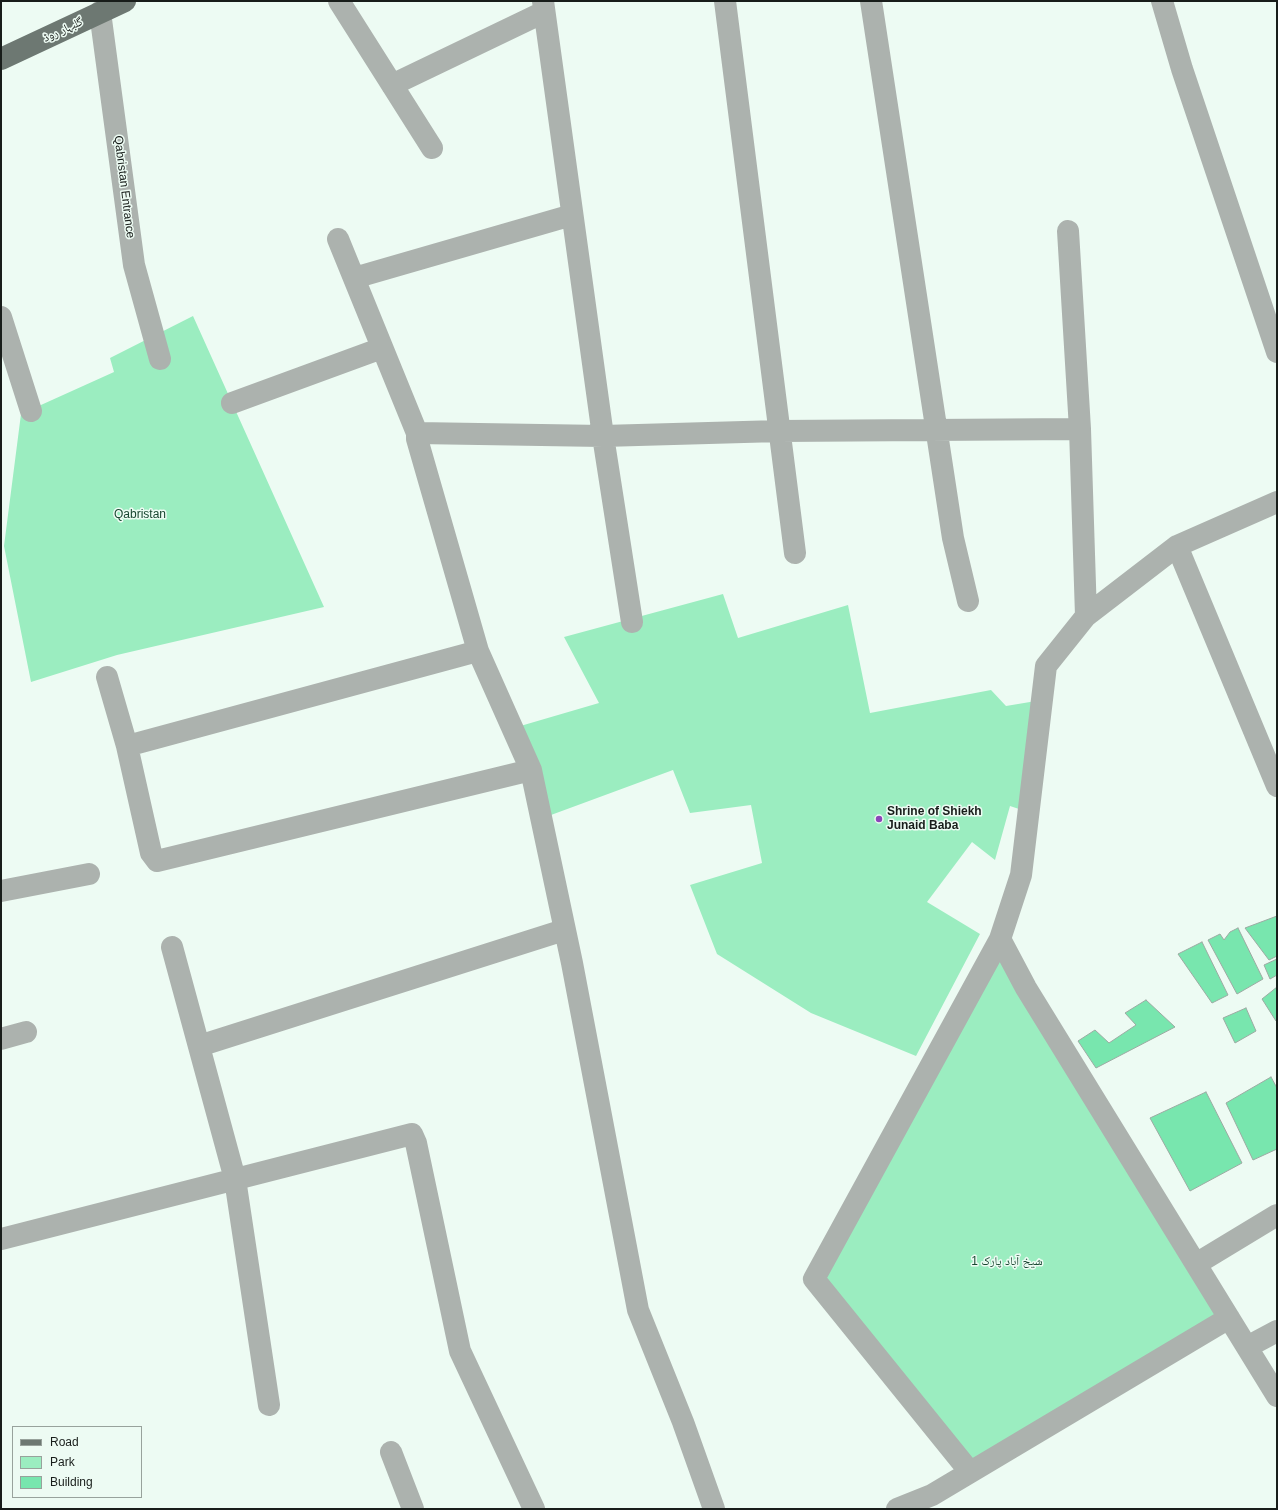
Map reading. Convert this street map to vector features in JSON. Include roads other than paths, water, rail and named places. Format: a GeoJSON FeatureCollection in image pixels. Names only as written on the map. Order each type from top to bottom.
{"type":"FeatureCollection","features":[{"type":"Feature","properties":{"kind":"main road","name":"گلبہار روڈ"},"geometry":{"type":"LineString","coordinates":[[1,59],[125,1]]}},
{"type":"Feature","properties":{"kind":"street"},"geometry":{"type":"LineString","coordinates":[[339,1],[432,148]]}},
{"type":"Feature","properties":{"kind":"street"},"geometry":{"type":"LineString","coordinates":[[726,1],[778,431],[795,553]]}},
{"type":"Feature","properties":{"kind":"street"},"geometry":{"type":"LineString","coordinates":[[871,1],[953,538],[968,601]]}},
{"type":"Feature","properties":{"kind":"street"},"geometry":{"type":"LineString","coordinates":[[1162,1],[1182,69],[1277,352]]}},
{"type":"Feature","properties":{"kind":"street"},"geometry":{"type":"LineString","coordinates":[[392,85],[543,7],[603,436],[632,622]]}},
{"type":"Feature","properties":{"kind":"street","name":"Qabristan Entrance"},"geometry":{"type":"LineString","coordinates":[[100,12],[134,264],[160,359]]}},
{"type":"Feature","properties":{"kind":"street"},"geometry":{"type":"LineString","coordinates":[[354,278],[572,215]]}},
{"type":"Feature","properties":{"kind":"street"},"geometry":{"type":"LineString","coordinates":[[1068,231],[1080,429],[1086,616]]}},
{"type":"Feature","properties":{"kind":"street"},"geometry":{"type":"LineString","coordinates":[[338,239],[417,433],[419,447],[478,651],[531,770],[564,930],[638,1310],[714,1509]]}},
{"type":"Feature","properties":{"kind":"street"},"geometry":{"type":"LineString","coordinates":[[1,317],[31,411]]}},
{"type":"Feature","properties":{"kind":"street"},"geometry":{"type":"LineString","coordinates":[[232,403],[382,348]]}},
{"type":"Feature","properties":{"kind":"street"},"geometry":{"type":"LineString","coordinates":[[417,433],[603,436],[778,431],[1080,429]]}},
{"type":"Feature","properties":{"kind":"street"},"geometry":{"type":"LineString","coordinates":[[970,1472],[814,1279],[1000,939],[1021,875],[1046,666],[1086,616],[1177,546],[1277,502]]}},
{"type":"Feature","properties":{"kind":"street"},"geometry":{"type":"LineString","coordinates":[[1177,546],[1277,786]]}},
{"type":"Feature","properties":{"kind":"street"},"geometry":{"type":"LineString","coordinates":[[127,746],[478,651]]}},
{"type":"Feature","properties":{"kind":"street"},"geometry":{"type":"LineString","coordinates":[[106,677],[127,746],[151,853],[157,861],[531,770]]}},
{"type":"Feature","properties":{"kind":"street"},"geometry":{"type":"LineString","coordinates":[[1,891],[89,874]]}},
{"type":"Feature","properties":{"kind":"street"},"geometry":{"type":"LineString","coordinates":[[199,1046],[564,930]]}},
{"type":"Feature","properties":{"kind":"street"},"geometry":{"type":"LineString","coordinates":[[1000,939],[1026,988],[1277,1396]]}},
{"type":"Feature","properties":{"kind":"street"},"geometry":{"type":"LineString","coordinates":[[172,947],[235,1179],[269,1405]]}},
{"type":"Feature","properties":{"kind":"street"},"geometry":{"type":"LineString","coordinates":[[1,1038],[26,1032]]}},
{"type":"Feature","properties":{"kind":"street"},"geometry":{"type":"LineString","coordinates":[[1,1239],[412,1134],[417,1151],[460,1351],[534,1509]]}},
{"type":"Feature","properties":{"kind":"street"},"geometry":{"type":"LineString","coordinates":[[1196,1264],[1277,1215]]}},
{"type":"Feature","properties":{"kind":"street"},"geometry":{"type":"LineString","coordinates":[[897,1509],[934,1502],[970,1472],[1229,1318]]}},
{"type":"Feature","properties":{"kind":"street"},"geometry":{"type":"LineString","coordinates":[[1247,1347],[1277,1331]]}},
{"type":"Feature","properties":{"kind":"street"},"geometry":{"type":"LineString","coordinates":[[391,1452],[413,1509]]}},
{"type":"Feature","properties":{"kind":"place","name":"Shrine of Shiekh Junaid Baba"},"geometry":{"type":"Point","coordinates":[879,819]}},
{"type":"Feature","properties":{"kind":"park label","name":"Qabristan"},"geometry":{"type":"Point","coordinates":[140,515]}},
{"type":"Feature","properties":{"kind":"park label","name":"شیخ آباد پارک 1"},"geometry":{"type":"Point","coordinates":[1007,1262]}}]}
